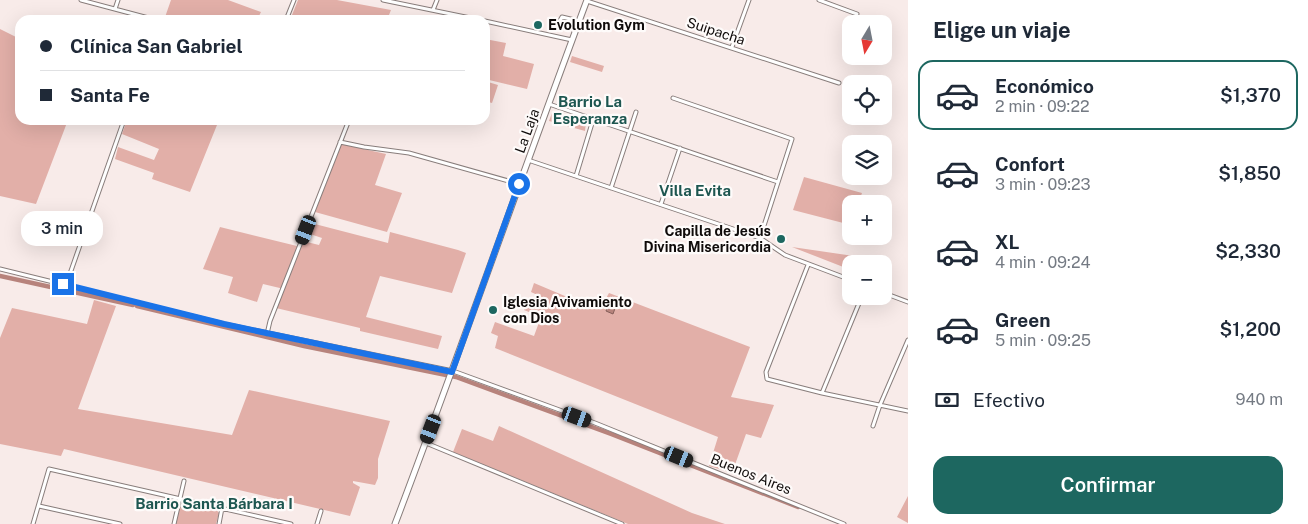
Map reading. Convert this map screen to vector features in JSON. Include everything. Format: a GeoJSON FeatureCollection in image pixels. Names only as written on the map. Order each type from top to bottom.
{"type":"FeatureCollection","features":[{"type":"Feature","properties":{"kind":"main road","name":"La Laja"},"geometry":{"type":"LineString","coordinates":[[395,524],[452,374],[587,0]]}},
{"type":"Feature","properties":{"kind":"street"},"geometry":{"type":"LineString","coordinates":[[81,0],[137,15]]}},
{"type":"Feature","properties":{"kind":"street"},"geometry":{"type":"LineString","coordinates":[[115,9],[118,0]]}},
{"type":"Feature","properties":{"kind":"street"},"geometry":{"type":"LineString","coordinates":[[288,15],[294,0]]}},
{"type":"Feature","properties":{"kind":"street"},"geometry":{"type":"LineString","coordinates":[[383,0],[457,15]]}},
{"type":"Feature","properties":{"kind":"street"},"geometry":{"type":"LineString","coordinates":[[434,10],[437,0]]}},
{"type":"Feature","properties":{"kind":"street","name":"Suipacha"},"geometry":{"type":"LineString","coordinates":[[587,0],[839,83]]}},
{"type":"Feature","properties":{"kind":"street"},"geometry":{"type":"LineString","coordinates":[[732,47],[749,0]]}},
{"type":"Feature","properties":{"kind":"street"},"geometry":{"type":"LineString","coordinates":[[819,0],[857,14]]}},
{"type":"Feature","properties":{"kind":"street"},"geometry":{"type":"LineString","coordinates":[[551,23],[558,24],[562,17],[579,21]]}},
{"type":"Feature","properties":{"kind":"street"},"geometry":{"type":"LineString","coordinates":[[490,22],[572,40]]}},
{"type":"Feature","properties":{"kind":"street"},"geometry":{"type":"LineString","coordinates":[[673,98],[792,139],[760,238]]}},
{"type":"Feature","properties":{"kind":"street"},"geometry":{"type":"LineString","coordinates":[[549,104],[778,182]]}},
{"type":"Feature","properties":{"kind":"street"},"geometry":{"type":"LineString","coordinates":[[611,188],[636,112]]}},
{"type":"Feature","properties":{"kind":"street"},"geometry":{"type":"LineString","coordinates":[[576,176],[593,120]]}},
{"type":"Feature","properties":{"kind":"street"},"geometry":{"type":"LineString","coordinates":[[66,285],[80,240],[122,125]]}},
{"type":"Feature","properties":{"kind":"street"},"geometry":{"type":"LineString","coordinates":[[267,334],[270,321],[347,125]]}},
{"type":"Feature","properties":{"kind":"street"},"geometry":{"type":"LineString","coordinates":[[340,142],[409,153],[519,184]]}},
{"type":"Feature","properties":{"kind":"street"},"geometry":{"type":"LineString","coordinates":[[661,204],[680,148]]}},
{"type":"Feature","properties":{"kind":"street"},"geometry":{"type":"LineString","coordinates":[[528,160],[760,238],[785,255],[842,277]]}},
{"type":"Feature","properties":{"kind":"street"},"geometry":{"type":"LineString","coordinates":[[808,265],[766,376],[771,380],[822,393],[908,411]]}},
{"type":"Feature","properties":{"kind":"street","name":"Buenos Aires"},"geometry":{"type":"LineString","coordinates":[[0,269],[267,334],[452,374],[595,423],[844,524]]}},
{"type":"Feature","properties":{"kind":"street"},"geometry":{"type":"LineString","coordinates":[[892,296],[908,302]]}},
{"type":"Feature","properties":{"kind":"street"},"geometry":{"type":"LineString","coordinates":[[822,393],[858,305]]}},
{"type":"Feature","properties":{"kind":"street"},"geometry":{"type":"LineString","coordinates":[[874,426],[880,405],[908,340]]}},
{"type":"Feature","properties":{"kind":"street"},"geometry":{"type":"LineString","coordinates":[[426,443],[622,524]]}},
{"type":"Feature","properties":{"kind":"street"},"geometry":{"type":"LineString","coordinates":[[33,524],[50,469],[291,524]]}},
{"type":"Feature","properties":{"kind":"street"},"geometry":{"type":"LineString","coordinates":[[174,524],[184,481]]}},
{"type":"Feature","properties":{"kind":"street"},"geometry":{"type":"LineString","coordinates":[[39,506],[120,524]]}},
{"type":"Feature","properties":{"kind":"street"},"geometry":{"type":"LineString","coordinates":[[219,524],[222,508]]}},
{"type":"Feature","properties":{"kind":"street"},"geometry":{"type":"LineString","coordinates":[[317,524],[320,511]]}},
{"type":"Feature","properties":{"kind":"street"},"geometry":{"type":"LineString","coordinates":[[97,524],[98,519]]}},
{"type":"Feature","properties":{"kind":"shaded area"},"geometry":{"type":"Polygon","coordinates":[[[171,0],[228,0],[261,12],[260,15],[166,15],[171,0]]]}},
{"type":"Feature","properties":{"kind":"shaded area"},"geometry":{"type":"Polygon","coordinates":[[[298,0],[337,0],[391,10],[389,15],[292,15],[298,0]]]}},
{"type":"Feature","properties":{"kind":"shaded area"},"geometry":{"type":"Polygon","coordinates":[[[0,29],[15,36],[15,125],[66,125],[36,204],[0,196],[0,29]]]}},
{"type":"Feature","properties":{"kind":"shaded area"},"geometry":{"type":"Polygon","coordinates":[[[490,40],[506,43],[503,56],[534,64],[527,89],[490,80],[490,40]]]}},
{"type":"Feature","properties":{"kind":"shaded area"},"geometry":{"type":"Polygon","coordinates":[[[572,56],[604,66],[602,72],[570,62],[572,56]]]}},
{"type":"Feature","properties":{"kind":"shaded area"},"geometry":{"type":"Polygon","coordinates":[[[490,83],[498,85],[492,103],[490,102],[490,83]]]}},
{"type":"Feature","properties":{"kind":"shaded area"},"geometry":{"type":"Polygon","coordinates":[[[555,112],[586,122],[585,131],[549,121],[552,113],[555,112]]]}},
{"type":"Feature","properties":{"kind":"shaded area"},"geometry":{"type":"Polygon","coordinates":[[[125,125],[217,125],[190,192],[152,179],[154,173],[115,159],[118,147],[154,160],[159,149],[122,134],[125,125]]]}},
{"type":"Feature","properties":{"kind":"shaded area"},"geometry":{"type":"Polygon","coordinates":[[[341,144],[386,154],[375,185],[402,193],[387,232],[315,212],[341,144]]]}},
{"type":"Feature","properties":{"kind":"shaded area"},"geometry":{"type":"Polygon","coordinates":[[[804,177],[862,193],[861,195],[842,195],[842,223],[793,210],[804,177]]]}},
{"type":"Feature","properties":{"kind":"shaded area"},"geometry":{"type":"Polygon","coordinates":[[[311,223],[388,243],[390,232],[466,253],[452,293],[380,276],[366,317],[442,336],[438,349],[360,331],[360,328],[276,308],[284,289],[263,284],[257,302],[228,293],[233,277],[203,269],[220,227],[301,247],[303,241],[319,245],[322,238],[307,233],[311,223]]]}},
{"type":"Feature","properties":{"kind":"shaded area"},"geometry":{"type":"Polygon","coordinates":[[[792,247],[847,255],[842,255],[842,266],[792,247]]]}},
{"type":"Feature","properties":{"kind":"shaded area"},"geometry":{"type":"Polygon","coordinates":[[[534,283],[600,309],[609,293],[750,347],[731,397],[774,405],[761,438],[746,434],[732,473],[709,466],[718,437],[495,348],[498,336],[491,333],[495,322],[534,336],[541,317],[524,310],[528,301],[540,306],[544,298],[531,292],[534,283]]]}},
{"type":"Feature","properties":{"kind":"shaded area"},"geometry":{"type":"Polygon","coordinates":[[[611,297],[618,300],[613,314],[606,311],[611,297]]]}},
{"type":"Feature","properties":{"kind":"shaded area"},"geometry":{"type":"Polygon","coordinates":[[[94,300],[116,306],[78,409],[232,435],[249,390],[390,421],[378,459],[378,478],[375,485],[353,481],[353,483],[360,487],[350,516],[64,449],[61,456],[0,444],[0,338],[12,308],[87,324],[94,300]]]}},
{"type":"Feature","properties":{"kind":"shaded area"},"geometry":{"type":"Polygon","coordinates":[[[499,426],[692,513],[725,524],[628,524],[453,452],[462,429],[493,441],[499,426]]]}},
{"type":"Feature","properties":{"kind":"shaded area"},"geometry":{"type":"Polygon","coordinates":[[[908,496],[908,523],[897,517],[908,496]]]}},
{"type":"Feature","properties":{"kind":"shaded area"},"geometry":{"type":"Polygon","coordinates":[[[184,503],[216,509],[219,513],[216,524],[176,524],[180,505],[184,503]]]}},
{"type":"Feature","properties":{"kind":"waterway"},"geometry":{"type":"LineString","coordinates":[[0,276],[133,305]]}},
{"type":"Feature","properties":{"kind":"waterway"},"geometry":{"type":"LineString","coordinates":[[137,306],[304,346],[456,377],[611,434],[798,507]]}},
{"type":"Feature","properties":{"kind":"place","name":"Evolution Gym"},"geometry":{"type":"Point","coordinates":[538,25]}},
{"type":"Feature","properties":{"kind":"place","name":"Capilla de Jesús Divina Misericordia"},"geometry":{"type":"Point","coordinates":[781,239]}},
{"type":"Feature","properties":{"kind":"place","name":"Iglesia Avivamiento con Dios"},"geometry":{"type":"Point","coordinates":[493,310]}},
{"type":"Feature","properties":{"kind":"district","name":"Barrio La Esperanza"},"geometry":{"type":"Point","coordinates":[590,110]}},
{"type":"Feature","properties":{"kind":"district","name":"Villa Evita"},"geometry":{"type":"Point","coordinates":[695,191]}},
{"type":"Feature","properties":{"kind":"district","name":"Barrio Santa Bárbara I"},"geometry":{"type":"Point","coordinates":[214,504]}},
{"type":"Feature","properties":{"kind":"route"},"geometry":{"type":"LineString","coordinates":[[63,284],[303,342],[452,372],[519,184]]}}]}
